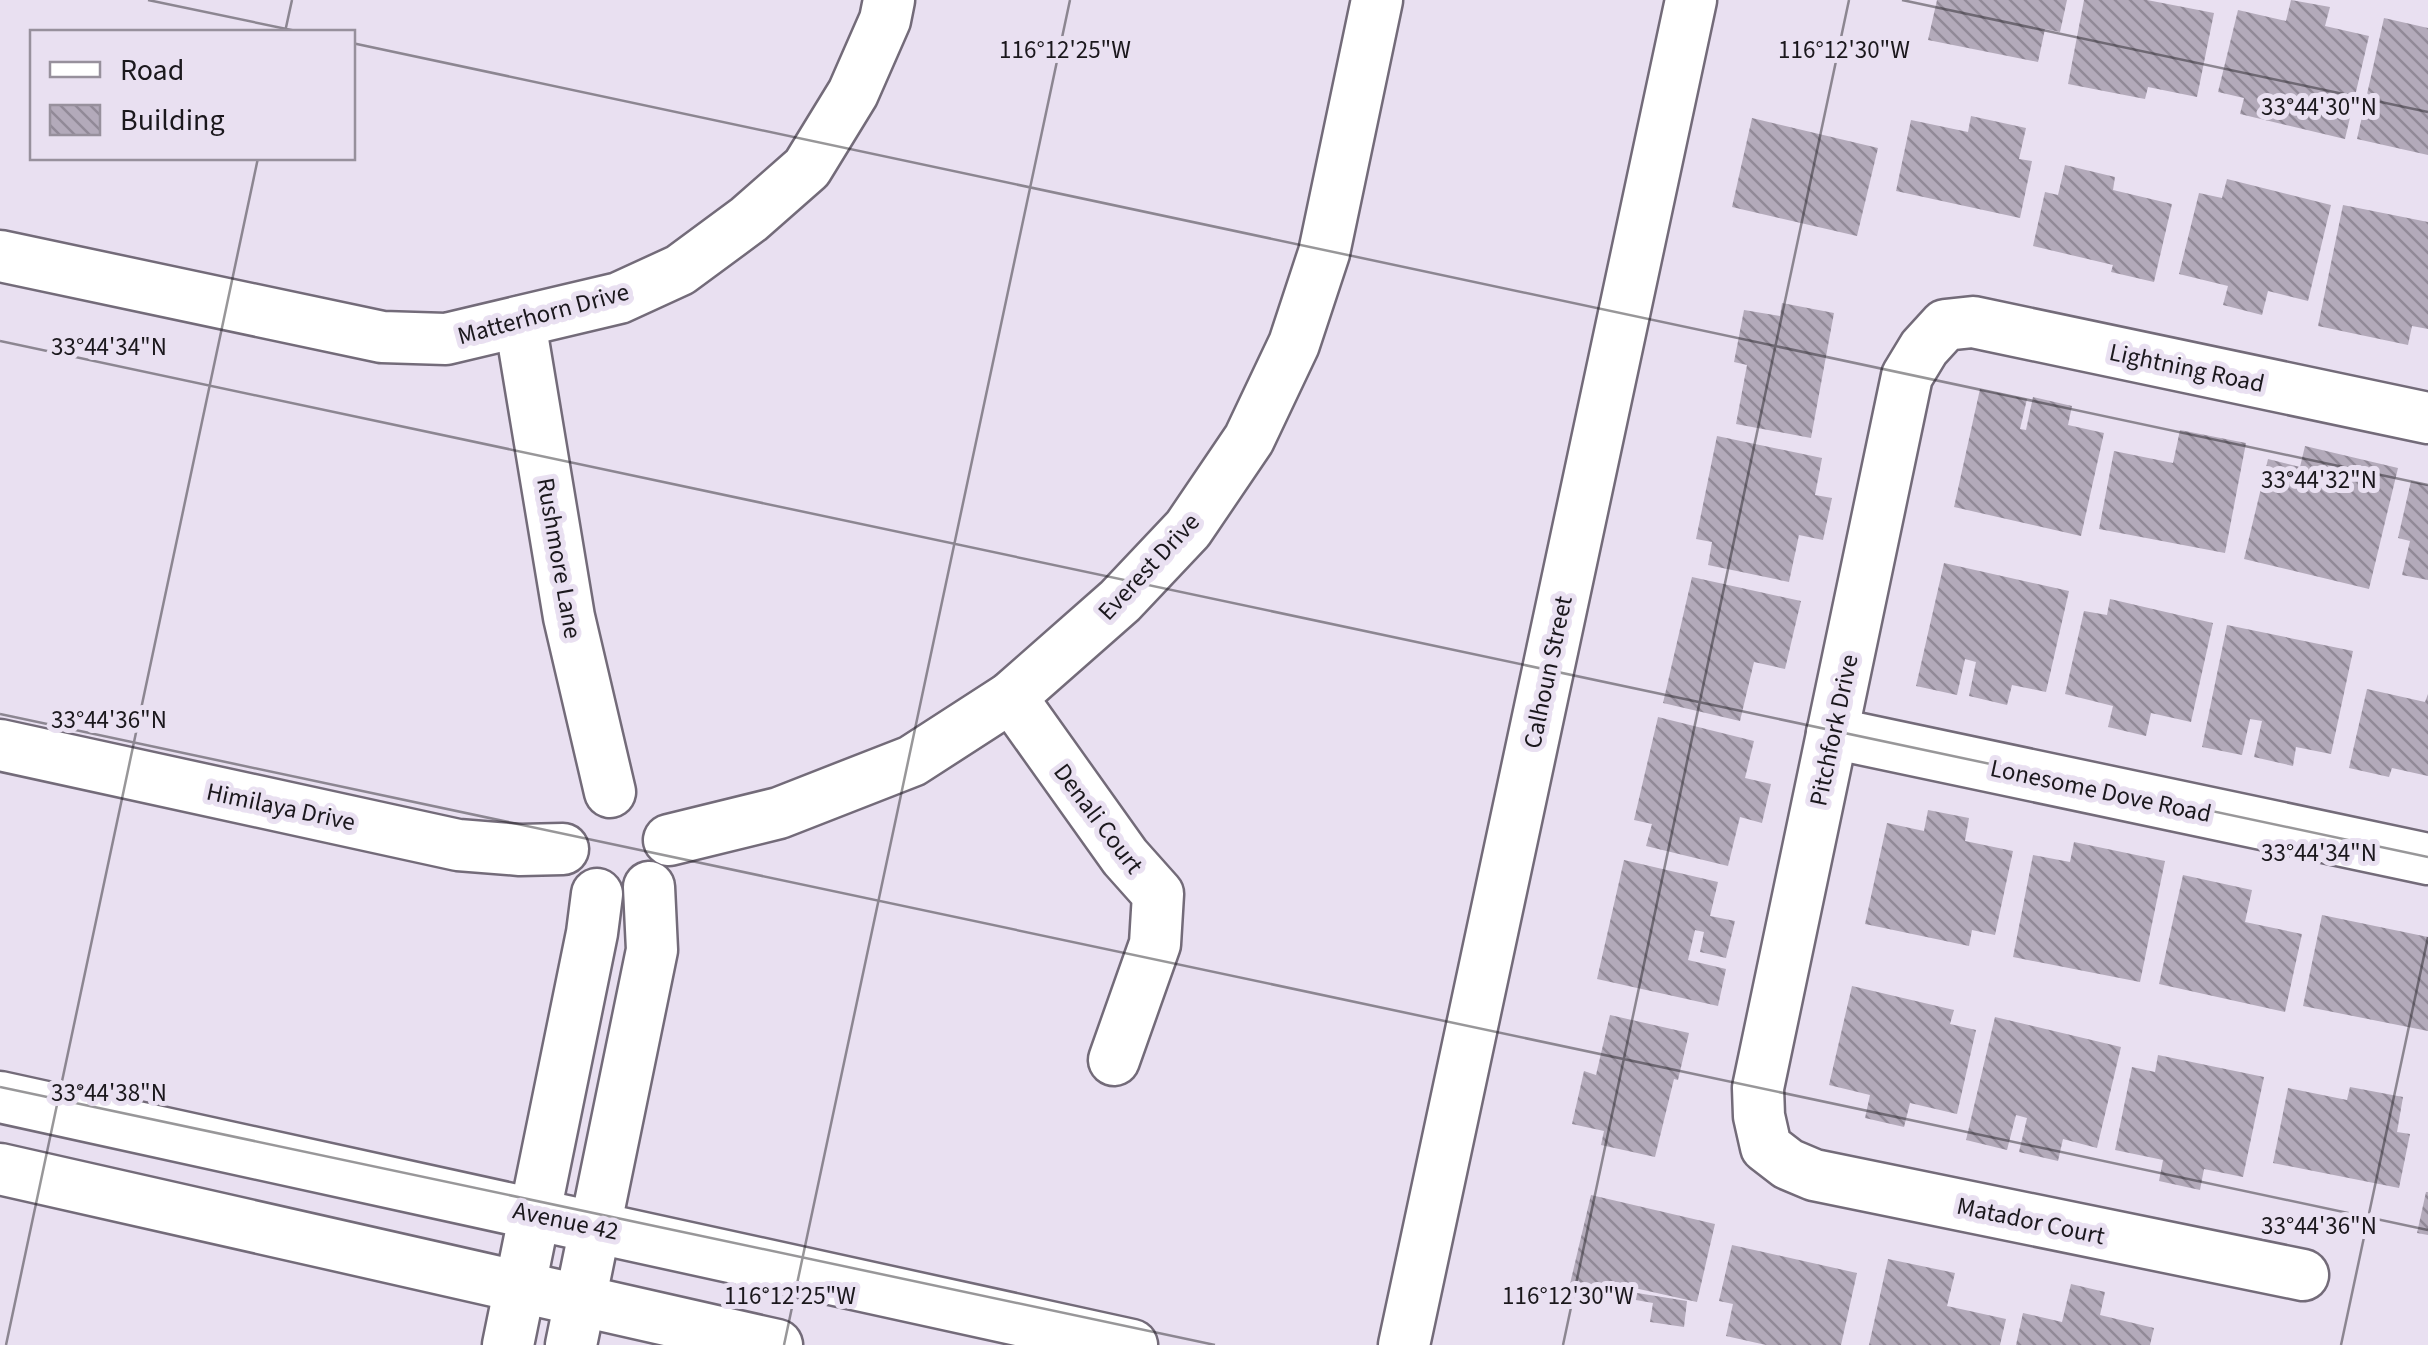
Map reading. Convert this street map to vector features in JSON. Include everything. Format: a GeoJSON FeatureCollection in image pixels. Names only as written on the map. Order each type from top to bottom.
{"type":"FeatureCollection","features":[{"type":"Feature","properties":{"kind":"street","name":"Matterhorn Drive"},"geometry":{"type":"LineString","coordinates":[[0,256],[382,337],[446,339],[619,298],[680,270],[749,220],[807,168],[853,93],[885,20],[889,0]]}},
{"type":"Feature","properties":{"kind":"street","name":"Everest Drive"},"geometry":{"type":"LineString","coordinates":[[670,840],[780,813],[912,761],[1011,697],[1120,601],[1188,529],[1249,439],[1294,344],[1324,253],[1377,0]]}},
{"type":"Feature","properties":{"kind":"street","name":"Calhoun Street"},"geometry":{"type":"LineString","coordinates":[[1404,1345],[1691,0]]}},
{"type":"Feature","properties":{"kind":"street","name":"Rushmore Lane"},"geometry":{"type":"LineString","coordinates":[[520,322],[569,617],[610,792]]}},
{"type":"Feature","properties":{"kind":"street","name":"Lightning Road"},"geometry":{"type":"LineString","coordinates":[[1945,325],[1973,322],[2428,418]]}},
{"type":"Feature","properties":{"kind":"street","name":"Pitchfork Drive"},"geometry":{"type":"LineString","coordinates":[[1766,1148],[1758,1088],[1907,376],[1924,348],[1945,325]]}},
{"type":"Feature","properties":{"kind":"street","name":"Denali Court"},"geometry":{"type":"LineString","coordinates":[[1011,697],[1126,857],[1158,894],[1155,944],[1114,1060]]}},
{"type":"Feature","properties":{"kind":"street","name":"Lonesome Dove Road"},"geometry":{"type":"LineString","coordinates":[[1832,733],[2428,858]]}},
{"type":"Feature","properties":{"kind":"street","name":"Himilaya Drive"},"geometry":{"type":"LineString","coordinates":[[0,744],[458,845],[563,849]]}},
{"type":"Feature","properties":{"kind":"street"},"geometry":{"type":"LineString","coordinates":[[610,792],[644,799],[666,824],[670,840],[661,874],[649,886],[624,897],[598,894],[584,887],[574,876],[563,849],[570,818],[595,796],[610,792]]}},
{"type":"Feature","properties":{"kind":"street"},"geometry":{"type":"LineString","coordinates":[[576,1324],[652,950],[649,886]]}},
{"type":"Feature","properties":{"kind":"street"},"geometry":{"type":"LineString","coordinates":[[508,1345],[598,894]]}},
{"type":"Feature","properties":{"kind":"street"},"geometry":{"type":"LineString","coordinates":[[571,1040],[633,1051]]}},
{"type":"Feature","properties":{"kind":"street","name":"Avenue 42"},"geometry":{"type":"LineString","coordinates":[[0,1097],[1132,1345]]}},
{"type":"Feature","properties":{"kind":"street","name":"Matador Court"},"geometry":{"type":"LineString","coordinates":[[1766,1148],[1788,1164],[1814,1175],[2304,1275]]}},
{"type":"Feature","properties":{"kind":"street"},"geometry":{"type":"LineString","coordinates":[[0,1169],[521,1290],[576,1324],[777,1345]]}},
{"type":"Feature","properties":{"kind":"building"},"geometry":{"type":"Polygon","coordinates":[[[1937,0],[2067,0],[2060,32],[2045,29],[2038,62],[1928,40],[1937,0]]]}},
{"type":"Feature","properties":{"kind":"building"},"geometry":{"type":"Polygon","coordinates":[[[2084,0],[2147,0],[2214,13],[2197,97],[2148,87],[2145,99],[2068,84],[2084,0]]]}},
{"type":"Feature","properties":{"kind":"building"},"geometry":{"type":"Polygon","coordinates":[[[2291,0],[2330,7],[2325,26],[2369,36],[2345,139],[2240,114],[2244,98],[2218,92],[2238,10],[2286,21],[2291,0]]]}},
{"type":"Feature","properties":{"kind":"building"},"geometry":{"type":"Polygon","coordinates":[[[2384,18],[2428,28],[2428,155],[2357,139],[2384,18]]]}},
{"type":"Feature","properties":{"kind":"building"},"geometry":{"type":"Polygon","coordinates":[[[1971,116],[2026,128],[2019,159],[2032,161],[2020,218],[1896,191],[1911,120],[1968,132],[1971,116]]]}},
{"type":"Feature","properties":{"kind":"building"},"geometry":{"type":"Polygon","coordinates":[[[1752,118],[1878,148],[1857,236],[1732,207],[1752,118]]]}},
{"type":"Feature","properties":{"kind":"building"},"geometry":{"type":"Polygon","coordinates":[[[2065,165],[2115,177],[2113,190],[2172,204],[2154,282],[2111,272],[2113,265],[2033,246],[2045,192],[2058,195],[2065,165]]]}},
{"type":"Feature","properties":{"kind":"building"},"geometry":{"type":"Polygon","coordinates":[[[2227,179],[2331,205],[2308,301],[2268,291],[2262,315],[2223,305],[2228,286],[2179,274],[2199,193],[2222,198],[2227,179]]]}},
{"type":"Feature","properties":{"kind":"building"},"geometry":{"type":"Polygon","coordinates":[[[2343,205],[2428,222],[2428,329],[2412,326],[2408,345],[2318,326],[2343,205]]]}},
{"type":"Feature","properties":{"kind":"building"},"geometry":{"type":"Polygon","coordinates":[[[1782,303],[1834,313],[1811,438],[1736,424],[1747,365],[1734,362],[1744,310],[1780,316],[1782,303]]]}},
{"type":"Feature","properties":{"kind":"building"},"geometry":{"type":"Polygon","coordinates":[[[1980,389],[2027,399],[2020,429],[2026,430],[2033,397],[2072,406],[2068,425],[2104,433],[2081,536],[1954,507],[1980,389]]]}},
{"type":"Feature","properties":{"kind":"building"},"geometry":{"type":"Polygon","coordinates":[[[2180,430],[2246,443],[2225,553],[2099,529],[2114,451],[2173,463],[2180,430]]]}},
{"type":"Feature","properties":{"kind":"building"},"geometry":{"type":"Polygon","coordinates":[[[1717,436],[1822,458],[1815,495],[1832,498],[1823,540],[1799,535],[1789,582],[1708,565],[1712,542],[1696,539],[1717,436]]]}},
{"type":"Feature","properties":{"kind":"building"},"geometry":{"type":"Polygon","coordinates":[[[2305,446],[2398,468],[2369,589],[2244,559],[2268,459],[2300,467],[2305,446]]]}},
{"type":"Feature","properties":{"kind":"building"},"geometry":{"type":"Polygon","coordinates":[[[2411,481],[2428,485],[2428,580],[2402,575],[2410,541],[2398,538],[2411,481]]]}},
{"type":"Feature","properties":{"kind":"building"},"geometry":{"type":"Polygon","coordinates":[[[1944,563],[2069,591],[2046,692],[2012,685],[2007,705],[1969,696],[1976,662],[1965,659],[1957,695],[1916,686],[1944,563]]]}},
{"type":"Feature","properties":{"kind":"building"},"geometry":{"type":"Polygon","coordinates":[[[1692,577],[1801,601],[1785,669],[1754,662],[1740,721],[1663,703],[1692,577]]]}},
{"type":"Feature","properties":{"kind":"building"},"geometry":{"type":"Polygon","coordinates":[[[2110,599],[2213,623],[2191,722],[2151,713],[2146,736],[2108,727],[2113,706],[2065,694],[2084,611],[2107,615],[2110,599]]]}},
{"type":"Feature","properties":{"kind":"building"},"geometry":{"type":"Polygon","coordinates":[[[2227,625],[2353,651],[2331,754],[2296,747],[2293,766],[2254,757],[2262,721],[2250,719],[2242,755],[2202,747],[2227,625]]]}},
{"type":"Feature","properties":{"kind":"building"},"geometry":{"type":"Polygon","coordinates":[[[2367,689],[2425,702],[2428,694],[2428,776],[2392,768],[2389,777],[2349,768],[2367,689]]]}},
{"type":"Feature","properties":{"kind":"building"},"geometry":{"type":"Polygon","coordinates":[[[1658,717],[1754,741],[1745,778],[1771,784],[1762,823],[1740,817],[1728,866],[1646,846],[1652,824],[1634,820],[1658,717]]]}},
{"type":"Feature","properties":{"kind":"building"},"geometry":{"type":"Polygon","coordinates":[[[1928,810],[1969,818],[1965,841],[2013,851],[1995,935],[1972,930],[1969,946],[1865,924],[1887,823],[1924,831],[1928,810]]]}},
{"type":"Feature","properties":{"kind":"building"},"geometry":{"type":"Polygon","coordinates":[[[2074,842],[2165,861],[2140,982],[2013,957],[2033,855],[2070,862],[2074,842]]]}},
{"type":"Feature","properties":{"kind":"building"},"geometry":{"type":"Polygon","coordinates":[[[1624,860],[1718,882],[1710,916],[1735,921],[1726,958],[1700,952],[1704,932],[1695,930],[1688,960],[1726,969],[1718,1006],[1597,979],[1624,860]]]}},
{"type":"Feature","properties":{"kind":"building"},"geometry":{"type":"Polygon","coordinates":[[[2183,875],[2252,890],[2245,922],[2302,934],[2285,1012],[2159,984],[2183,875]]]}},
{"type":"Feature","properties":{"kind":"building"},"geometry":{"type":"Polygon","coordinates":[[[2322,915],[2428,937],[2428,1031],[2303,1006],[2322,915]]]}},
{"type":"Feature","properties":{"kind":"building"},"geometry":{"type":"Polygon","coordinates":[[[1852,986],[1954,1010],[1950,1024],[1976,1030],[1957,1114],[1910,1103],[1904,1127],[1865,1118],[1870,1095],[1829,1085],[1852,986]]]}},
{"type":"Feature","properties":{"kind":"building"},"geometry":{"type":"Polygon","coordinates":[[[1610,1015],[1689,1033],[1655,1157],[1601,1145],[1604,1131],[1572,1124],[1584,1071],[1596,1075],[1610,1015]]]}},
{"type":"Feature","properties":{"kind":"building"},"geometry":{"type":"Polygon","coordinates":[[[1995,1017],[2121,1047],[2097,1148],[2063,1139],[2058,1161],[2019,1152],[2027,1118],[2016,1115],[2007,1150],[1966,1140],[1995,1017]]]}},
{"type":"Feature","properties":{"kind":"building"},"geometry":{"type":"Polygon","coordinates":[[[2158,1055],[2264,1077],[2243,1177],[2204,1169],[2200,1190],[2159,1181],[2163,1160],[2115,1150],[2132,1067],[2155,1072],[2158,1055]]]}},
{"type":"Feature","properties":{"kind":"building"},"geometry":{"type":"Polygon","coordinates":[[[2350,1087],[2403,1097],[2397,1132],[2410,1134],[2399,1188],[2273,1163],[2288,1088],[2347,1100],[2350,1087]]]}},
{"type":"Feature","properties":{"kind":"building"},"geometry":{"type":"Polygon","coordinates":[[[2428,1192],[2428,1235],[2417,1233],[2428,1192]]]}},
{"type":"Feature","properties":{"kind":"building"},"geometry":{"type":"Polygon","coordinates":[[[1591,1195],[1715,1224],[1697,1302],[1630,1287],[1626,1301],[1569,1288],[1591,1195]]]}},
{"type":"Feature","properties":{"kind":"building"},"geometry":{"type":"Polygon","coordinates":[[[1732,1245],[1857,1273],[1841,1345],[1766,1345],[1726,1336],[1733,1304],[1719,1301],[1732,1245]]]}},
{"type":"Feature","properties":{"kind":"building"},"geometry":{"type":"Polygon","coordinates":[[[1888,1259],[1955,1273],[1947,1306],[2006,1319],[2000,1345],[1869,1345],[1888,1259]]]}},
{"type":"Feature","properties":{"kind":"building"},"geometry":{"type":"Polygon","coordinates":[[[2071,1284],[2105,1292],[2100,1315],[2154,1328],[2150,1345],[2016,1345],[2023,1313],[2062,1322],[2071,1284]]]}},
{"type":"Feature","properties":{"kind":"building"},"geometry":{"type":"Polygon","coordinates":[[[1631,1292],[1687,1301],[1684,1327],[1650,1322],[1653,1303],[1630,1299],[1631,1292]]]}}]}
